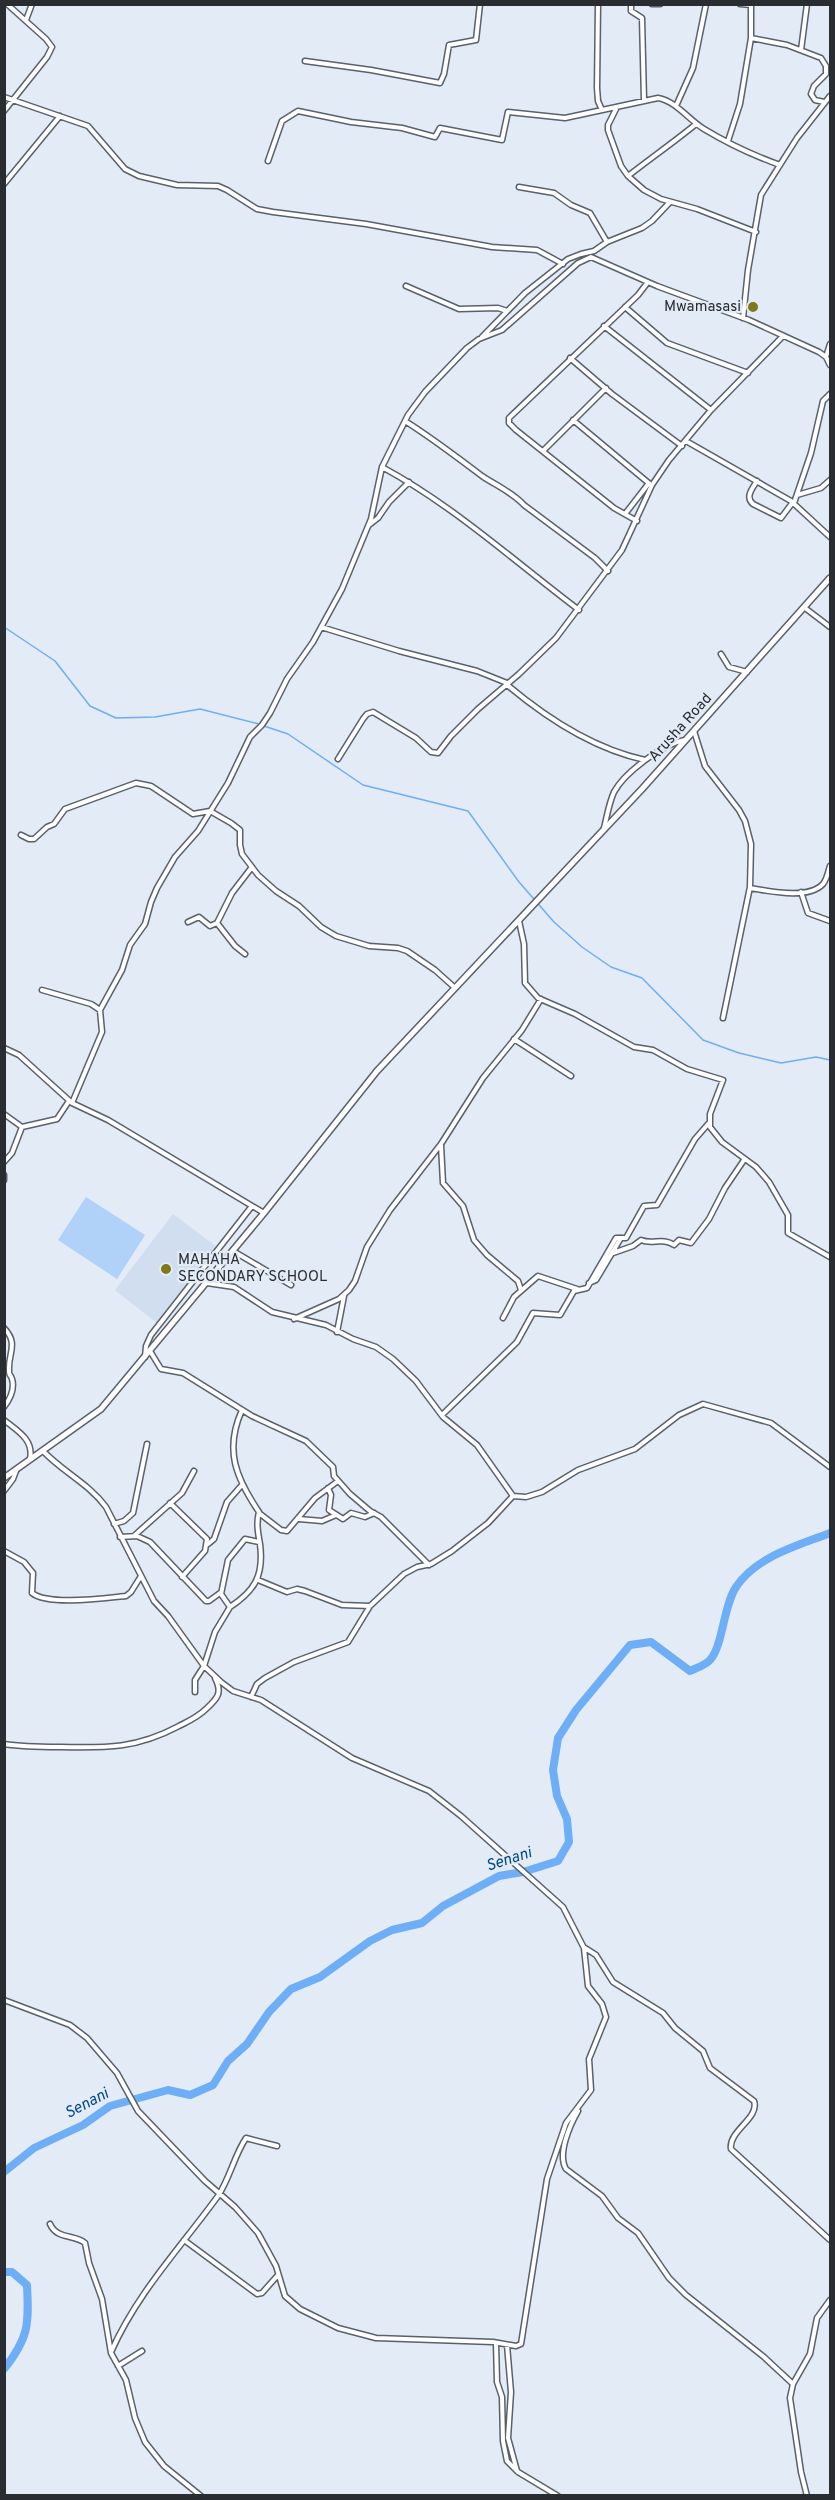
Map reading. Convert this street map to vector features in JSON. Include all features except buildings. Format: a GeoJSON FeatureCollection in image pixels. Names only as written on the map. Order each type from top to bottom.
{"type":"FeatureCollection","features":[{"type":"Feature","properties":{"kind":"main road","name":"Arusha Road"},"geometry":{"type":"LineString","coordinates":[[6,1476],[98,1412],[233,1251],[377,1071],[748,673],[831,578]]}},
{"type":"Feature","properties":{"kind":"street"},"geometry":{"type":"LineString","coordinates":[[4,111],[47,57],[52,47],[8,4]]}},
{"type":"Feature","properties":{"kind":"street"},"geometry":{"type":"LineString","coordinates":[[26,20],[32,4]]}},
{"type":"Feature","properties":{"kind":"street"},"geometry":{"type":"LineString","coordinates":[[305,61],[377,70],[440,83],[444,74],[449,45],[476,40],[480,4]]}},
{"type":"Feature","properties":{"kind":"street"},"geometry":{"type":"LineString","coordinates":[[598,4],[597,88],[598,101],[602,110]]}},
{"type":"Feature","properties":{"kind":"street"},"geometry":{"type":"LineString","coordinates":[[631,4],[631,12],[642,18],[644,100]]}},
{"type":"Feature","properties":{"kind":"street"},"geometry":{"type":"LineString","coordinates":[[652,4],[660,4]]}},
{"type":"Feature","properties":{"kind":"street"},"geometry":{"type":"LineString","coordinates":[[676,106],[693,68],[706,4]]}},
{"type":"Feature","properties":{"kind":"street"},"geometry":{"type":"LineString","coordinates":[[728,141],[740,104],[751,38],[752,4],[740,4]]}},
{"type":"Feature","properties":{"kind":"street"},"geometry":{"type":"LineString","coordinates":[[801,50],[807,4]]}},
{"type":"Feature","properties":{"kind":"street"},"geometry":{"type":"LineString","coordinates":[[751,38],[817,54],[824,61],[826,74],[814,86],[811,94],[815,100],[825,102]]}},
{"type":"Feature","properties":{"kind":"street"},"geometry":{"type":"LineString","coordinates":[[743,318],[748,270],[761,195],[780,165],[831,96]]}},
{"type":"Feature","properties":{"kind":"street"},"geometry":{"type":"LineString","coordinates":[[4,97],[88,126],[126,169],[153,180],[177,185],[218,186],[227,189],[257,209],[273,212],[330,219],[482,246],[525,247],[546,253],[563,264]]}},
{"type":"Feature","properties":{"kind":"street"},"geometry":{"type":"LineString","coordinates":[[268,161],[282,122],[298,111],[351,122],[402,128],[435,137],[441,128],[502,140],[508,112],[565,118],[658,98],[676,106],[696,124],[780,165]]}},
{"type":"Feature","properties":{"kind":"street"},"geometry":{"type":"LineString","coordinates":[[617,107],[608,128],[616,156],[628,176],[644,190],[670,202],[697,209],[756,232]]}},
{"type":"Feature","properties":{"kind":"street"},"geometry":{"type":"LineString","coordinates":[[4,184],[60,116]]}},
{"type":"Feature","properties":{"kind":"street"},"geometry":{"type":"LineString","coordinates":[[628,176],[696,124]]}},
{"type":"Feature","properties":{"kind":"street"},"geometry":{"type":"LineString","coordinates":[[519,187],[554,193],[571,205],[590,213],[603,231],[607,242]]}},
{"type":"Feature","properties":{"kind":"street"},"geometry":{"type":"LineString","coordinates":[[4,1114],[22,1127],[57,1119],[70,1102],[102,1032],[100,1010],[122,970],[130,945],[145,924],[157,888],[175,857],[198,831],[239,763],[250,737],[262,725],[342,589],[369,525],[382,467],[405,421],[425,392],[525,293],[574,256],[594,251],[607,242],[648,225],[670,202]]}},
{"type":"Feature","properties":{"kind":"street"},"geometry":{"type":"LineString","coordinates":[[479,339],[502,330],[578,263],[588,258],[599,260],[648,282],[743,318],[826,357],[831,365]]}},
{"type":"Feature","properties":{"kind":"street"},"geometry":{"type":"LineString","coordinates":[[637,521],[615,508],[543,451],[512,426],[509,418],[648,282]]}},
{"type":"Feature","properties":{"kind":"street"},"geometry":{"type":"LineString","coordinates":[[406,286],[459,309],[498,308],[507,311]]}},
{"type":"Feature","properties":{"kind":"street"},"geometry":{"type":"LineString","coordinates":[[625,307],[667,343],[748,373]]}},
{"type":"Feature","properties":{"kind":"street"},"geometry":{"type":"LineString","coordinates":[[604,326],[711,410]]}},
{"type":"Feature","properties":{"kind":"street"},"geometry":{"type":"LineString","coordinates":[[625,514],[711,410],[783,336]]}},
{"type":"Feature","properties":{"kind":"street"},"geometry":{"type":"LineString","coordinates":[[826,357],[831,344]]}},
{"type":"Feature","properties":{"kind":"street"},"geometry":{"type":"LineString","coordinates":[[570,358],[682,446]]}},
{"type":"Feature","properties":{"kind":"street"},"geometry":{"type":"LineString","coordinates":[[543,451],[606,388]]}},
{"type":"Feature","properties":{"kind":"street"},"geometry":{"type":"LineString","coordinates":[[757,481],[749,494],[750,501],[781,518],[796,495],[811,453],[823,400],[831,394]]}},
{"type":"Feature","properties":{"kind":"street"},"geometry":{"type":"LineString","coordinates":[[573,420],[650,484]]}},
{"type":"Feature","properties":{"kind":"street"},"geometry":{"type":"LineString","coordinates":[[405,421],[436,440],[484,477],[514,495],[524,505],[596,558],[608,571]]}},
{"type":"Feature","properties":{"kind":"street"},"geometry":{"type":"LineString","coordinates":[[686,441],[793,502],[831,537]]}},
{"type":"Feature","properties":{"kind":"street"},"geometry":{"type":"LineString","coordinates":[[382,467],[451,509],[515,562],[579,610]]}},
{"type":"Feature","properties":{"kind":"street"},"geometry":{"type":"LineString","coordinates":[[796,495],[821,488],[831,480]]}},
{"type":"Feature","properties":{"kind":"street"},"geometry":{"type":"LineString","coordinates":[[369,525],[378,518],[389,502],[409,482]]}},
{"type":"Feature","properties":{"kind":"street"},"geometry":{"type":"LineString","coordinates":[[338,759],[363,719],[367,714],[373,712],[416,738],[431,752],[438,753],[451,736],[556,638],[579,610],[629,539],[650,484]]}},
{"type":"Feature","properties":{"kind":"street"},"geometry":{"type":"LineString","coordinates":[[805,608],[831,627]]}},
{"type":"Feature","properties":{"kind":"street"},"geometry":{"type":"LineString","coordinates":[[321,627],[399,651],[477,671],[507,684],[549,716],[584,737],[614,752],[645,760]]}},
{"type":"Feature","properties":{"kind":"street"},"geometry":{"type":"LineString","coordinates":[[721,654],[729,667],[748,673]]}},
{"type":"Feature","properties":{"kind":"street"},"geometry":{"type":"LineString","coordinates":[[694,731],[711,776],[746,821],[751,844],[750,888],[723,1018]]}},
{"type":"Feature","properties":{"kind":"street"},"geometry":{"type":"LineString","coordinates":[[604,829],[615,790],[645,760],[668,744],[686,739]]}},
{"type":"Feature","properties":{"kind":"street"},"geometry":{"type":"LineString","coordinates":[[21,835],[34,839],[54,824],[65,808],[136,783],[150,786],[193,814],[210,811],[240,830],[240,845],[243,854],[262,880],[299,906],[328,932],[369,946],[398,948],[407,951],[435,970],[454,987]]}},
{"type":"Feature","properties":{"kind":"street"},"geometry":{"type":"LineString","coordinates":[[750,888],[778,893],[801,892],[821,886],[831,866]]}},
{"type":"Feature","properties":{"kind":"street"},"geometry":{"type":"LineString","coordinates":[[188,922],[199,917],[210,926],[217,923],[232,893],[252,867]]}},
{"type":"Feature","properties":{"kind":"street"},"geometry":{"type":"LineString","coordinates":[[801,892],[808,913],[831,921]]}},
{"type":"Feature","properties":{"kind":"street"},"geometry":{"type":"LineString","coordinates":[[503,1317],[514,1297],[538,1276],[577,1289],[586,1289],[616,1238],[627,1237],[644,1206],[657,1205],[683,1158],[709,1123],[712,1107],[723,1085],[722,1079],[687,1069],[653,1050],[634,1047],[569,1011],[541,999],[525,983],[524,944],[519,921]]}},
{"type":"Feature","properties":{"kind":"street"},"geometry":{"type":"LineString","coordinates":[[217,923],[235,946],[245,954]]}},
{"type":"Feature","properties":{"kind":"street"},"geometry":{"type":"LineString","coordinates":[[42,990],[91,1004],[100,1010]]}},
{"type":"Feature","properties":{"kind":"street"},"geometry":{"type":"LineString","coordinates":[[337,1332],[344,1296],[355,1281],[367,1247],[379,1227],[404,1189],[441,1144],[483,1078],[514,1039],[541,999]]}},
{"type":"Feature","properties":{"kind":"street"},"geometry":{"type":"LineString","coordinates":[[514,1039],[571,1076]]}},
{"type":"Feature","properties":{"kind":"street"},"geometry":{"type":"LineString","coordinates":[[4,1048],[22,1056],[70,1102],[108,1120],[264,1213]]}},
{"type":"Feature","properties":{"kind":"street"},"geometry":{"type":"LineString","coordinates":[[709,1123],[714,1134],[765,1176],[789,1219],[788,1233],[831,1257]]}},
{"type":"Feature","properties":{"kind":"street"},"geometry":{"type":"LineString","coordinates":[[4,1162],[12,1152],[22,1127]]}},
{"type":"Feature","properties":{"kind":"street"},"geometry":{"type":"LineString","coordinates":[[441,1144],[443,1183],[463,1206],[474,1240],[518,1281],[521,1290]]}},
{"type":"Feature","properties":{"kind":"street"},"geometry":{"type":"LineString","coordinates":[[612,1253],[633,1246],[641,1240],[647,1242],[664,1240],[674,1245],[679,1240],[691,1243],[709,1219],[725,1188],[744,1160]]}},
{"type":"Feature","properties":{"kind":"street"},"geometry":{"type":"LineString","coordinates":[[145,1357],[146,1346],[151,1335],[252,1206]]}},
{"type":"Feature","properties":{"kind":"street"},"geometry":{"type":"LineString","coordinates":[[589,1283],[597,1280],[621,1238]]}},
{"type":"Feature","properties":{"kind":"street"},"geometry":{"type":"LineString","coordinates":[[233,1251],[291,1284]]}},
{"type":"Feature","properties":{"kind":"street"},"geometry":{"type":"LineString","coordinates":[[206,1283],[234,1287],[272,1312],[326,1325],[337,1332],[376,1347],[416,1380],[442,1415],[477,1445],[513,1496]]}},
{"type":"Feature","properties":{"kind":"street"},"geometry":{"type":"LineString","coordinates":[[442,1415],[517,1342],[533,1313],[560,1315],[577,1289]]}},
{"type":"Feature","properties":{"kind":"street"},"geometry":{"type":"LineString","coordinates":[[294,1319],[344,1296]]}},
{"type":"Feature","properties":{"kind":"street"},"geometry":{"type":"LineString","coordinates":[[4,1328],[9,1333],[13,1352],[9,1370],[13,1383],[12,1393],[4,1407]]}},
{"type":"Feature","properties":{"kind":"street"},"geometry":{"type":"LineString","coordinates":[[150,1351],[160,1369],[183,1373],[242,1410],[306,1441],[333,1467],[334,1476],[338,1481],[374,1513],[381,1516],[429,1565]]}},
{"type":"Feature","properties":{"kind":"street"},"geometry":{"type":"LineString","coordinates":[[251,1696],[257,1684],[265,1678],[294,1662],[348,1642],[370,1606],[404,1575],[417,1567],[429,1565],[473,1535],[513,1496],[526,1497],[542,1492],[578,1470],[635,1449],[679,1415],[703,1404],[771,1423],[831,1467]]}},
{"type":"Feature","properties":{"kind":"street"},"geometry":{"type":"LineString","coordinates":[[242,1410],[234,1432],[235,1458],[241,1486],[259,1513],[284,1532],[288,1531],[315,1498],[338,1481]]}},
{"type":"Feature","properties":{"kind":"street"},"geometry":{"type":"LineString","coordinates":[[4,1420],[27,1440],[31,1447],[30,1460]]}},
{"type":"Feature","properties":{"kind":"street"},"geometry":{"type":"LineString","coordinates":[[114,1524],[124,1521],[133,1513],[147,1444]]}},
{"type":"Feature","properties":{"kind":"street"},"geometry":{"type":"LineString","coordinates":[[4,2000],[70,2025],[87,2038],[117,2073],[138,2111],[219,2194],[235,2207],[258,2233],[272,2256],[289,2300],[305,2312],[338,2328],[381,2338],[507,2345],[519,2345],[522,2342],[536,2237],[548,2179],[563,2130],[591,2090],[589,2059],[606,2017],[602,2004],[586,1982],[584,1947],[563,1907],[446,1803],[419,1785],[352,1758],[293,1719],[251,1696],[233,1691],[204,1666],[168,1616],[154,1601],[106,1507],[90,1487],[43,1451]]}},
{"type":"Feature","properties":{"kind":"street"},"geometry":{"type":"LineString","coordinates":[[4,1491],[13,1479],[16,1470]]}},
{"type":"Feature","properties":{"kind":"street"},"geometry":{"type":"LineString","coordinates":[[134,1536],[185,1489],[194,1471]]}},
{"type":"Feature","properties":{"kind":"street"},"geometry":{"type":"LineString","coordinates":[[207,1545],[213,1539],[227,1502],[241,1486]]}},
{"type":"Feature","properties":{"kind":"street"},"geometry":{"type":"LineString","coordinates":[[328,1488],[331,1495],[329,1510],[341,1519],[351,1513],[365,1517],[374,1513]]}},
{"type":"Feature","properties":{"kind":"street"},"geometry":{"type":"LineString","coordinates":[[170,1503],[206,1536],[206,1551],[182,1577]]}},
{"type":"Feature","properties":{"kind":"street"},"geometry":{"type":"LineString","coordinates":[[195,1692],[195,1680],[204,1666],[215,1632],[230,1608],[248,1593],[258,1580],[259,1542],[256,1520],[259,1513]]}},
{"type":"Feature","properties":{"kind":"street"},"geometry":{"type":"LineString","coordinates":[[298,1519],[322,1521],[336,1515]]}},
{"type":"Feature","properties":{"kind":"street"},"geometry":{"type":"LineString","coordinates":[[120,1537],[134,1536],[150,1542],[208,1602],[221,1592]]}},
{"type":"Feature","properties":{"kind":"street"},"geometry":{"type":"LineString","coordinates":[[230,1608],[221,1597],[228,1560],[246,1538],[259,1542]]}},
{"type":"Feature","properties":{"kind":"street"},"geometry":{"type":"LineString","coordinates":[[4,1551],[24,1562],[33,1573],[32,1593],[39,1597],[71,1600],[126,1596],[141,1576]]}},
{"type":"Feature","properties":{"kind":"street"},"geometry":{"type":"LineString","coordinates":[[258,1580],[287,1592],[301,1589],[342,1605],[370,1606]]}},
{"type":"Feature","properties":{"kind":"street"},"geometry":{"type":"LineString","coordinates":[[4,1744],[23,1747],[99,1749],[118,1748],[154,1739],[191,1721],[219,1696],[218,1684],[213,1673]]}},
{"type":"Feature","properties":{"kind":"street"},"geometry":{"type":"LineString","coordinates":[[584,1947],[596,1955],[613,1982],[663,2013],[670,2023],[703,2051],[710,2068],[754,2101],[754,2109],[732,2139],[731,2149],[831,2240]]}},
{"type":"Feature","properties":{"kind":"street"},"geometry":{"type":"LineString","coordinates":[[582,2104],[570,2127],[564,2150],[563,2164],[566,2169],[602,2196],[618,2218],[638,2233],[669,2278],[686,2295],[764,2357],[793,2384]]}},
{"type":"Feature","properties":{"kind":"street"},"geometry":{"type":"LineString","coordinates":[[111,2353],[121,2330],[144,2293],[219,2194],[238,2150],[246,2138],[277,2146]]}},
{"type":"Feature","properties":{"kind":"street"},"geometry":{"type":"LineString","coordinates":[[50,2224],[56,2232],[73,2239],[80,2239],[85,2243],[89,2263],[102,2299],[111,2353],[126,2380],[135,2418],[151,2451],[173,2475],[201,2496]]}},
{"type":"Feature","properties":{"kind":"street"},"geometry":{"type":"LineString","coordinates":[[184,2240],[256,2294],[261,2294],[278,2275]]}},
{"type":"Feature","properties":{"kind":"street"},"geometry":{"type":"LineString","coordinates":[[807,2496],[790,2398],[793,2384],[810,2354],[817,2318],[831,2300]]}},
{"type":"Feature","properties":{"kind":"street"},"geometry":{"type":"LineString","coordinates":[[496,2343],[497,2382],[502,2397],[501,2423],[504,2454],[507,2461],[518,2472],[558,2496]]}},
{"type":"Feature","properties":{"kind":"street"},"geometry":{"type":"LineString","coordinates":[[507,2345],[511,2392],[508,2438],[518,2472]]}},
{"type":"Feature","properties":{"kind":"street"},"geometry":{"type":"LineString","coordinates":[[118,2366],[142,2351]]}},
{"type":"Feature","properties":{"kind":"shaded area"},"geometry":{"type":"Polygon","coordinates":[[[86,1197],[145,1235],[117,1279],[58,1240],[86,1197]]]}},
{"type":"Feature","properties":{"kind":"shaded area","name":"MAHAHA SECONDARY SCHOOL"},"geometry":{"type":"Polygon","coordinates":[[[173,1214],[217,1247],[158,1324],[115,1290],[173,1214]]]}},
{"type":"Feature","properties":{"kind":"waterway"},"geometry":{"type":"LineString","coordinates":[[4,627],[55,661],[90,706],[116,718],[155,717],[200,709],[259,724]]}},
{"type":"Feature","properties":{"kind":"waterway"},"geometry":{"type":"LineString","coordinates":[[264,726],[288,734],[363,785],[468,811],[519,882],[554,922],[582,947],[611,967],[642,978],[703,1040],[739,1053],[781,1063],[816,1057],[830,1060]]}},
{"type":"Feature","properties":{"kind":"waterway","name":"Senani"},"geometry":{"type":"LineString","coordinates":[[4,2172],[34,2148],[83,2125],[110,2106],[168,2090],[190,2095],[213,2085],[228,2061],[247,2044],[269,2012],[291,1989],[320,1977],[370,1941],[392,1930],[422,1923],[443,1906],[499,1876],[523,1872],[558,1861],[569,1842],[567,1819],[557,1796],[553,1770],[558,1738],[576,1710],[630,1645],[651,1642],[690,1671],[706,1663],[718,1646],[732,1595],[745,1576],[778,1553],[830,1533]]}},
{"type":"Feature","properties":{"kind":"waterway","name":"Senani"},"geometry":{"type":"LineString","coordinates":[[4,2272],[12,2272],[27,2285],[28,2310],[23,2339],[4,2369]]}},
{"type":"Feature","properties":{"kind":"place","name":"Mwamasasi"},"geometry":{"type":"Point","coordinates":[753,307]}},
{"type":"Feature","properties":{"kind":"place","name":"MAHAHA SECONDARY SCHOOL"},"geometry":{"type":"Point","coordinates":[166,1269]}}]}
